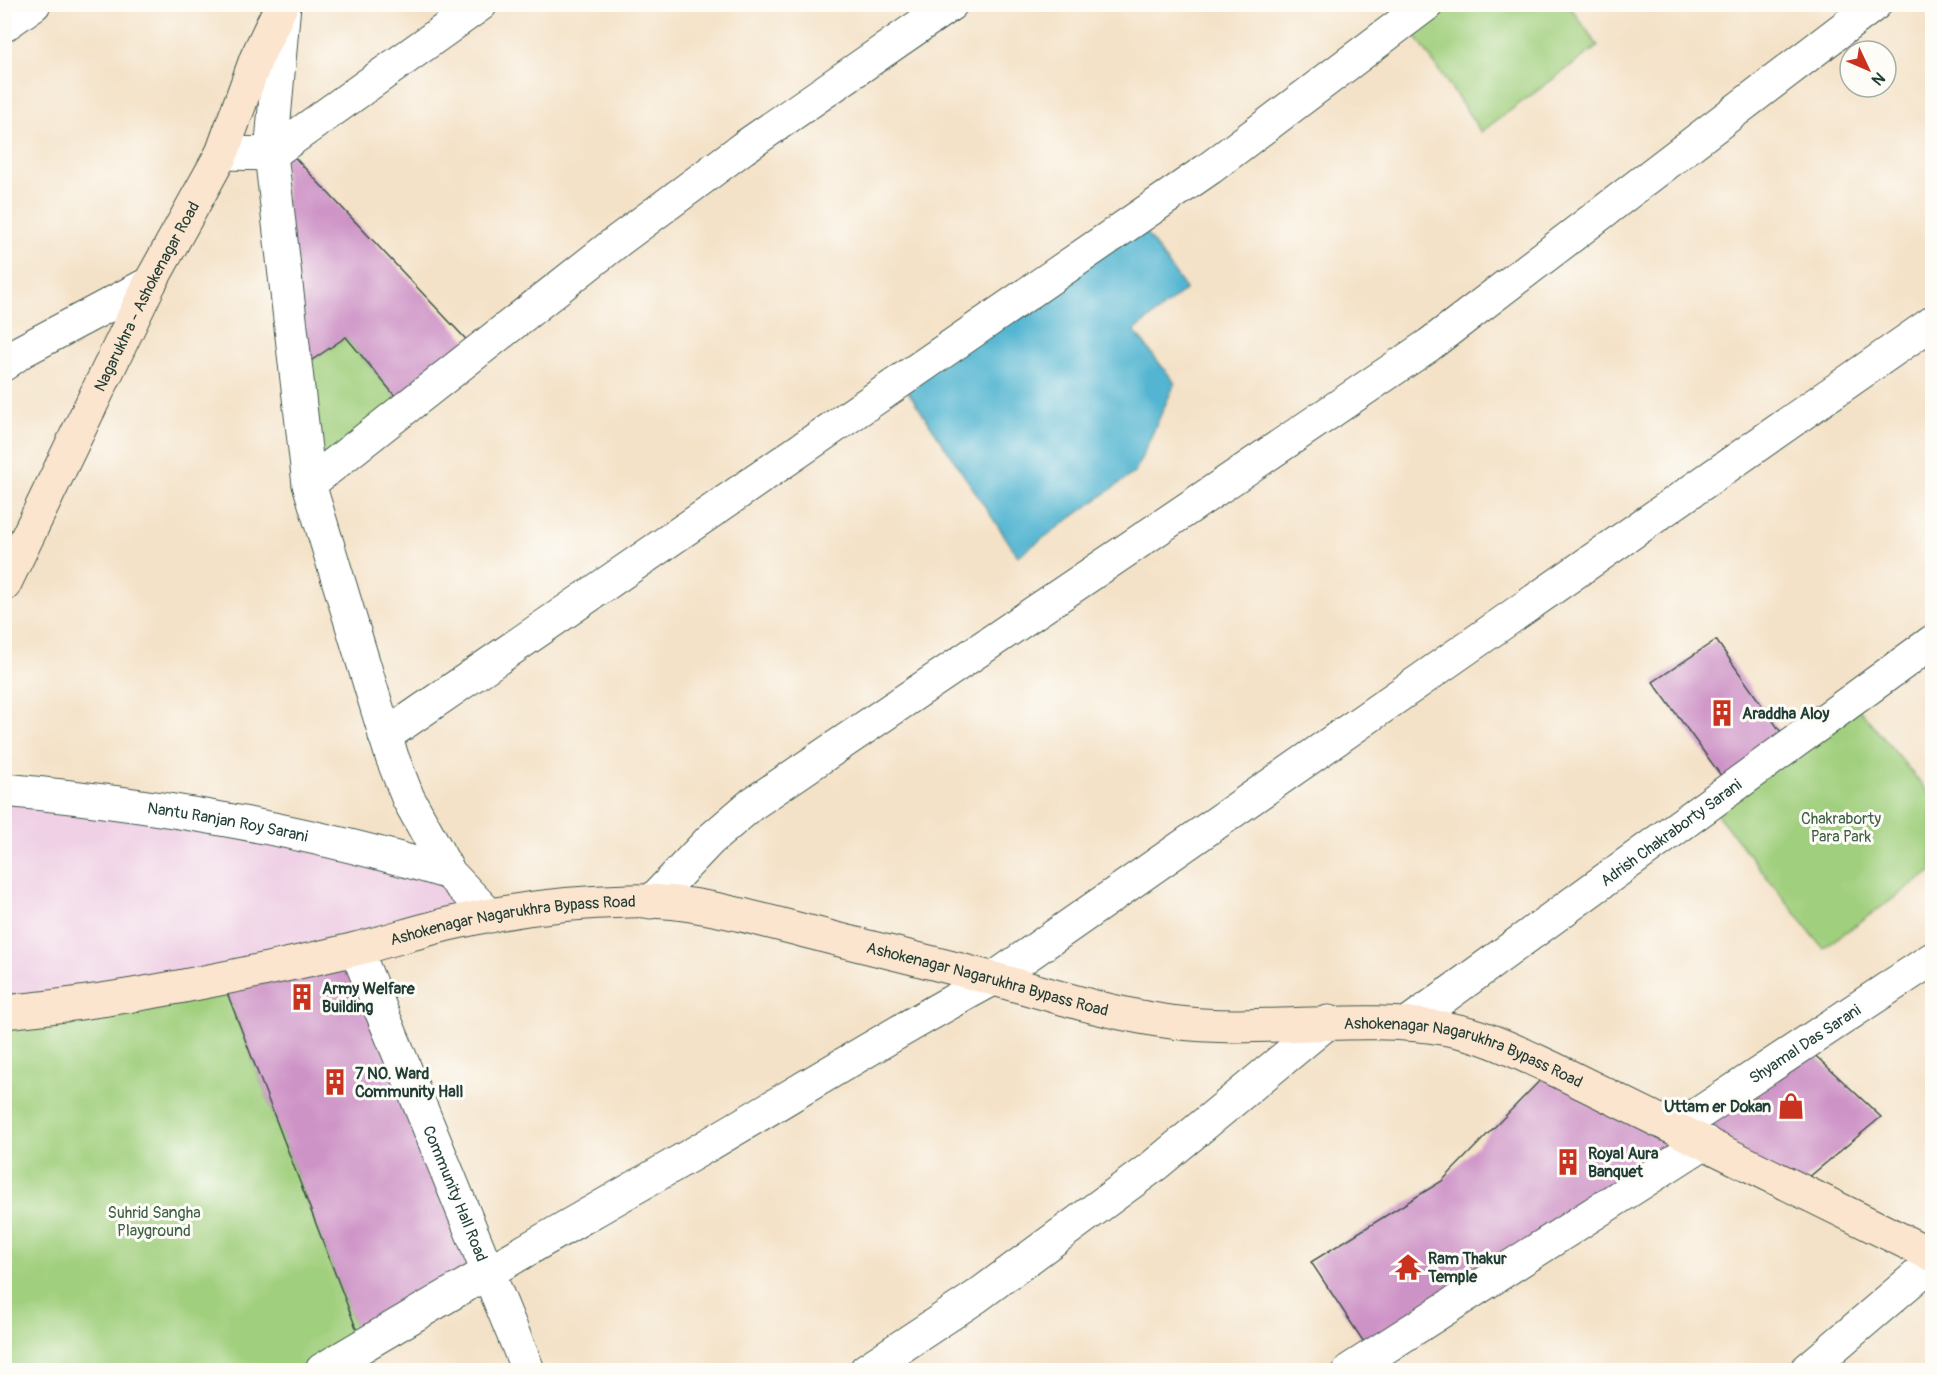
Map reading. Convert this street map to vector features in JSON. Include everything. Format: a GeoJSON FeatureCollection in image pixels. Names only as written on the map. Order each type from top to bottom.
{"type":"FeatureCollection","features":[{"type":"Feature","properties":{"kind":"main road","name":"Nagarukhra - Ashokenagar Road"},"geometry":{"type":"LineString","coordinates":[[4,585],[150,283],[222,153],[256,59],[283,4]]}},
{"type":"Feature","properties":{"kind":"main road","name":"Ashokenagar Nagarukhra Bypass Road"},"geometry":{"type":"LineString","coordinates":[[4,1012],[64,1007],[356,949],[451,924],[525,909],[630,901],[707,909],[763,920],[993,979],[1098,1009],[1173,1023],[1255,1027],[1328,1022],[1407,1023],[1452,1029],[1498,1043],[1691,1135],[1932,1255]]}},
{"type":"Feature","properties":{"kind":"street"},"geometry":{"type":"LineString","coordinates":[[4,25],[34,4]]}},
{"type":"Feature","properties":{"kind":"street"},"geometry":{"type":"LineString","coordinates":[[283,4],[271,153],[309,484],[385,736],[408,798],[449,873],[490,916]]}},
{"type":"Feature","properties":{"kind":"street"},"geometry":{"type":"LineString","coordinates":[[222,153],[271,153],[481,4]]}},
{"type":"Feature","properties":{"kind":"street"},"geometry":{"type":"LineString","coordinates":[[309,484],[619,240],[742,148],[951,4]]}},
{"type":"Feature","properties":{"kind":"street"},"geometry":{"type":"LineString","coordinates":[[385,736],[1210,168],[1427,4]]}},
{"type":"Feature","properties":{"kind":"street"},"geometry":{"type":"LineString","coordinates":[[651,902],[710,840],[752,804],[1429,345],[1875,4]]}},
{"type":"Feature","properties":{"kind":"street"},"geometry":{"type":"LineString","coordinates":[[4,364],[22,351],[150,283]]}},
{"type":"Feature","properties":{"kind":"street"},"geometry":{"type":"LineString","coordinates":[[322,1371],[486,1271],[700,1149],[903,1027],[993,979],[1932,323]]}},
{"type":"Feature","properties":{"kind":"street","name":"Adrish Chakraborty Sarani"},"geometry":{"type":"LineString","coordinates":[[1407,1023],[1932,642]]}},
{"type":"Feature","properties":{"kind":"street","name":"Nantu Ranjan Roy Sarani"},"geometry":{"type":"LineString","coordinates":[[4,790],[84,797],[244,824],[370,848],[449,873]]}},
{"type":"Feature","properties":{"kind":"street","name":"Community Hall Road"},"geometry":{"type":"LineString","coordinates":[[356,949],[528,1371]]}},
{"type":"Feature","properties":{"kind":"street","name":"Shyamal Das Sarani"},"geometry":{"type":"LineString","coordinates":[[1350,1371],[1691,1135],[1932,959]]}},
{"type":"Feature","properties":{"kind":"street"},"geometry":{"type":"LineString","coordinates":[[866,1371],[976,1297],[1155,1164],[1328,1022]]}},
{"type":"Feature","properties":{"kind":"street"},"geometry":{"type":"LineString","coordinates":[[1807,1371],[1932,1263]]}},
{"type":"Feature","properties":{"kind":"shaded area"},"geometry":{"type":"Polygon","coordinates":[[[4,790],[449,873],[490,916],[5,1012],[4,790]]]}},
{"type":"Feature","properties":{"kind":"green space"},"geometry":{"type":"Polygon","coordinates":[[[1427,5],[1569,5],[1598,46],[1481,132],[1405,21],[1427,5]]]}},
{"type":"Feature","properties":{"kind":"green space"},"geometry":{"type":"Polygon","coordinates":[[[346,337],[405,408],[309,484],[296,371],[346,337]]]}},
{"type":"Feature","properties":{"kind":"green space","name":"Chakraborty Para Park"},"geometry":{"type":"Polygon","coordinates":[[[1852,700],[1932,797],[1932,871],[1823,948],[1708,803],[1852,700]]]}},
{"type":"Feature","properties":{"kind":"green space","name":"Suhrid Sangha Playground"},"geometry":{"type":"Polygon","coordinates":[[[221,977],[363,1346],[322,1370],[5,1370],[4,1008],[221,977]]]}},
{"type":"Feature","properties":{"kind":"water"},"geometry":{"type":"Polygon","coordinates":[[[1136,219],[1186,289],[1134,331],[1175,383],[1135,472],[1018,556],[901,381],[1136,219]]]}},
{"type":"Feature","properties":{"kind":"building"},"geometry":{"type":"Polygon","coordinates":[[[283,145],[477,351],[405,408],[346,337],[296,371],[283,145]]]}},
{"type":"Feature","properties":{"kind":"building","name":"Araddha Aloy"},"geometry":{"type":"Polygon","coordinates":[[[1716,640],[1790,745],[1730,788],[1653,682],[1716,640]]]}},
{"type":"Feature","properties":{"kind":"building"},"geometry":{"type":"Polygon","coordinates":[[[356,949],[486,1271],[363,1346],[221,977],[356,949]]]}},
{"type":"Feature","properties":{"kind":"building"},"geometry":{"type":"Polygon","coordinates":[[[1804,1045],[1881,1117],[1797,1187],[1705,1142],[1373,1356],[1311,1262],[1442,1181],[1552,1068],[1677,1128],[1804,1045]]]}},
{"type":"Feature","properties":{"kind":"place","name":"Araddha Aloy"},"geometry":{"type":"Point","coordinates":[1722,713]}},
{"type":"Feature","properties":{"kind":"place","name":"Army Welfare Building"},"geometry":{"type":"Point","coordinates":[302,997]}},
{"type":"Feature","properties":{"kind":"place","name":"7 NO. Ward Community Hall"},"geometry":{"type":"Point","coordinates":[335,1082]}},
{"type":"Feature","properties":{"kind":"place","name":"Uttam er Dokan"},"geometry":{"type":"Point","coordinates":[1791,1106]}},
{"type":"Feature","properties":{"kind":"place","name":"Royal Aura Banquet"},"geometry":{"type":"Point","coordinates":[1568,1162]}},
{"type":"Feature","properties":{"kind":"place","name":"Ram Thakur Temple"},"geometry":{"type":"Point","coordinates":[1408,1267]}}]}
